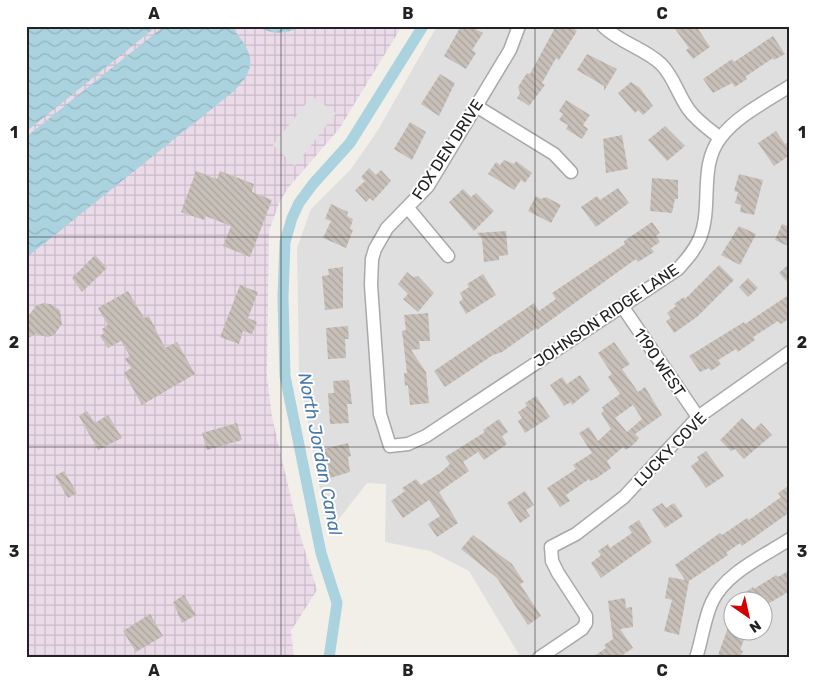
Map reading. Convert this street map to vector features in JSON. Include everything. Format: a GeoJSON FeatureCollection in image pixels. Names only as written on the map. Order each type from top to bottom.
{"type":"FeatureCollection","features":[{"type":"Feature","properties":{"kind":"street","name":"FOX DEN DRIVE"},"geometry":{"type":"LineString","coordinates":[[390,446],[380,414],[372,259],[380,238],[387,228],[428,186],[510,50],[519,26]]}},
{"type":"Feature","properties":{"kind":"street"},"geometry":{"type":"LineString","coordinates":[[603,26],[614,36],[652,57],[662,66],[671,76],[689,111],[699,122],[720,138]]}},
{"type":"Feature","properties":{"kind":"street","name":"JOHNSON RIDGE LANE"},"geometry":{"type":"LineString","coordinates":[[390,446],[408,444],[426,436],[678,269],[692,253],[700,237],[704,223],[709,165],[720,138],[741,118],[790,86]]}},
{"type":"Feature","properties":{"kind":"street"},"geometry":{"type":"LineString","coordinates":[[476,106],[554,154],[571,172]]}},
{"type":"Feature","properties":{"kind":"street"},"geometry":{"type":"LineString","coordinates":[[408,208],[448,256]]}},
{"type":"Feature","properties":{"kind":"street","name":"1190 WEST"},"geometry":{"type":"LineString","coordinates":[[622,306],[698,417]]}},
{"type":"Feature","properties":{"kind":"street","name":"LUCKY COVE"},"geometry":{"type":"LineString","coordinates":[[539,658],[582,629],[586,623],[586,616],[552,561],[552,547],[576,534],[624,497],[698,417],[790,352]]}},
{"type":"Feature","properties":{"kind":"street"},"geometry":{"type":"LineString","coordinates":[[696,658],[711,603],[717,592],[737,574],[790,539]]}},
{"type":"Feature","properties":{"kind":"shaded area"},"geometry":{"type":"Polygon","coordinates":[[[26,26],[402,26],[339,129],[288,188],[279,203],[269,231],[267,376],[272,417],[298,528],[317,590],[291,631],[294,658],[26,658],[26,26]]]}},
{"type":"Feature","properties":{"kind":"shaded area"},"geometry":{"type":"Polygon","coordinates":[[[437,26],[790,26],[790,658],[521,658],[469,571],[430,551],[385,542],[386,484],[367,483],[328,533],[299,372],[297,248],[311,209],[351,169],[378,130],[437,26]]]}},
{"type":"Feature","properties":{"kind":"shaded area"},"geometry":{"type":"Polygon","coordinates":[[[312,96],[336,113],[295,166],[273,145],[312,96]]]}},
{"type":"Feature","properties":{"kind":"water"},"geometry":{"type":"Polygon","coordinates":[[[26,26],[157,26],[26,132],[26,26]]]}},
{"type":"Feature","properties":{"kind":"water"},"geometry":{"type":"Polygon","coordinates":[[[164,26],[231,26],[248,51],[250,66],[247,74],[234,91],[26,258],[26,137],[164,26]]]}},
{"type":"Feature","properties":{"kind":"water"},"geometry":{"type":"Polygon","coordinates":[[[257,26],[301,26],[279,33],[257,26]]]}},
{"type":"Feature","properties":{"kind":"building"},"geometry":{"type":"Polygon","coordinates":[[[461,26],[470,26],[483,33],[472,50],[476,53],[466,69],[444,56],[461,26]]]}},
{"type":"Feature","properties":{"kind":"building"},"geometry":{"type":"Polygon","coordinates":[[[556,26],[570,26],[577,31],[559,60],[556,58],[542,83],[545,85],[529,106],[517,98],[520,93],[518,87],[527,73],[530,74],[556,26]]]}},
{"type":"Feature","properties":{"kind":"building"},"geometry":{"type":"Polygon","coordinates":[[[673,26],[696,26],[710,47],[693,59],[686,50],[689,48],[673,26]]]}},
{"type":"Feature","properties":{"kind":"building"},"geometry":{"type":"Polygon","coordinates":[[[773,36],[785,54],[774,60],[773,58],[745,77],[747,79],[735,87],[732,83],[713,93],[703,79],[732,59],[734,62],[773,36]]]}},
{"type":"Feature","properties":{"kind":"building"},"geometry":{"type":"Polygon","coordinates":[[[587,54],[617,69],[604,91],[604,86],[577,70],[587,54]]]}},
{"type":"Feature","properties":{"kind":"building"},"geometry":{"type":"Polygon","coordinates":[[[440,74],[455,83],[439,116],[421,104],[440,74]]]}},
{"type":"Feature","properties":{"kind":"building"},"geometry":{"type":"Polygon","coordinates":[[[631,82],[640,88],[653,106],[643,115],[638,110],[635,113],[618,93],[631,82]]]}},
{"type":"Feature","properties":{"kind":"building"},"geometry":{"type":"Polygon","coordinates":[[[566,100],[590,115],[583,125],[588,129],[582,139],[566,129],[568,125],[559,120],[563,114],[559,111],[566,100]]]}},
{"type":"Feature","properties":{"kind":"building"},"geometry":{"type":"Polygon","coordinates":[[[410,122],[426,132],[412,160],[394,149],[410,122]]]}},
{"type":"Feature","properties":{"kind":"building"},"geometry":{"type":"Polygon","coordinates":[[[665,126],[685,146],[667,161],[648,140],[665,126]]]}},
{"type":"Feature","properties":{"kind":"building"},"geometry":{"type":"Polygon","coordinates":[[[776,131],[785,144],[790,141],[790,155],[774,166],[758,143],[776,131]]]}},
{"type":"Feature","properties":{"kind":"building"},"geometry":{"type":"Polygon","coordinates":[[[622,135],[628,169],[606,173],[603,139],[622,135]]]}},
{"type":"Feature","properties":{"kind":"building"},"geometry":{"type":"Polygon","coordinates":[[[504,160],[514,164],[516,161],[532,173],[525,183],[521,180],[514,190],[488,174],[496,162],[500,165],[504,160]]]}},
{"type":"Feature","properties":{"kind":"building"},"geometry":{"type":"Polygon","coordinates":[[[369,168],[376,175],[381,170],[391,181],[373,201],[370,198],[366,202],[355,190],[365,181],[361,177],[369,168]]]}},
{"type":"Feature","properties":{"kind":"building"},"geometry":{"type":"Polygon","coordinates":[[[196,171],[217,179],[220,171],[254,184],[252,192],[272,200],[250,257],[223,246],[231,226],[205,216],[204,220],[181,212],[196,171]]]}},
{"type":"Feature","properties":{"kind":"building"},"geometry":{"type":"Polygon","coordinates":[[[739,174],[763,180],[754,215],[740,212],[741,205],[735,203],[738,192],[734,191],[739,174]]]}},
{"type":"Feature","properties":{"kind":"building"},"geometry":{"type":"Polygon","coordinates":[[[652,178],[678,180],[678,199],[675,199],[672,213],[650,211],[652,178]]]}},
{"type":"Feature","properties":{"kind":"building"},"geometry":{"type":"Polygon","coordinates":[[[618,188],[629,203],[596,227],[581,207],[597,196],[600,200],[618,188]]]}},
{"type":"Feature","properties":{"kind":"building"},"geometry":{"type":"Polygon","coordinates":[[[463,189],[471,197],[476,193],[494,211],[474,231],[449,202],[463,189]]]}},
{"type":"Feature","properties":{"kind":"building"},"geometry":{"type":"Polygon","coordinates":[[[536,196],[541,199],[546,197],[561,205],[551,223],[528,211],[536,196]]]}},
{"type":"Feature","properties":{"kind":"building"},"geometry":{"type":"Polygon","coordinates":[[[331,204],[348,212],[347,216],[353,219],[350,229],[353,230],[346,248],[323,238],[331,221],[325,219],[331,204]]]}},
{"type":"Feature","properties":{"kind":"building"},"geometry":{"type":"Polygon","coordinates":[[[652,222],[660,233],[656,236],[660,242],[651,248],[654,252],[638,262],[636,259],[537,330],[536,328],[502,352],[493,355],[445,387],[434,371],[534,303],[539,311],[556,299],[552,293],[625,244],[624,241],[652,222]]]}},
{"type":"Feature","properties":{"kind":"building"},"geometry":{"type":"Polygon","coordinates":[[[782,224],[790,227],[790,247],[775,240],[782,224]]]}},
{"type":"Feature","properties":{"kind":"building"},"geometry":{"type":"Polygon","coordinates":[[[739,226],[756,234],[740,265],[721,255],[739,226]]]}},
{"type":"Feature","properties":{"kind":"building"},"geometry":{"type":"Polygon","coordinates":[[[506,231],[508,255],[499,256],[499,260],[484,262],[482,239],[477,233],[506,231]]]}},
{"type":"Feature","properties":{"kind":"building"},"geometry":{"type":"Polygon","coordinates":[[[95,255],[107,268],[82,292],[72,278],[95,255]]]}},
{"type":"Feature","properties":{"kind":"building"},"geometry":{"type":"Polygon","coordinates":[[[790,263],[790,285],[779,273],[790,263]]]}},
{"type":"Feature","properties":{"kind":"building"},"geometry":{"type":"Polygon","coordinates":[[[719,265],[734,280],[697,317],[674,333],[666,321],[671,318],[667,313],[676,306],[674,304],[684,297],[685,299],[719,265]]]}},
{"type":"Feature","properties":{"kind":"building"},"geometry":{"type":"Polygon","coordinates":[[[343,267],[343,308],[325,310],[322,276],[329,275],[328,269],[343,267]]]}},
{"type":"Feature","properties":{"kind":"building"},"geometry":{"type":"Polygon","coordinates":[[[407,272],[413,277],[418,276],[434,293],[418,312],[403,299],[408,294],[398,284],[407,272]]]}},
{"type":"Feature","properties":{"kind":"building"},"geometry":{"type":"Polygon","coordinates":[[[483,274],[496,295],[466,314],[459,302],[463,299],[460,293],[469,287],[467,284],[483,274]]]}},
{"type":"Feature","properties":{"kind":"building"},"geometry":{"type":"Polygon","coordinates":[[[748,278],[758,288],[748,297],[739,287],[748,278]]]}},
{"type":"Feature","properties":{"kind":"building"},"geometry":{"type":"Polygon","coordinates":[[[240,285],[258,292],[248,318],[257,322],[252,334],[243,331],[239,344],[220,337],[240,285]]]}},
{"type":"Feature","properties":{"kind":"building"},"geometry":{"type":"Polygon","coordinates":[[[128,291],[144,318],[149,316],[165,348],[177,342],[195,374],[142,405],[124,373],[131,368],[125,359],[130,356],[121,341],[108,348],[100,336],[104,333],[102,329],[108,325],[98,308],[128,291]]]}},
{"type":"Feature","properties":{"kind":"building"},"geometry":{"type":"Polygon","coordinates":[[[790,294],[790,318],[781,324],[778,321],[753,337],[755,340],[738,352],[736,349],[718,360],[721,364],[711,371],[709,368],[700,372],[689,356],[744,322],[745,324],[790,294]]]}},
{"type":"Feature","properties":{"kind":"building"},"geometry":{"type":"Polygon","coordinates":[[[43,303],[50,304],[60,310],[62,324],[54,335],[48,337],[36,334],[26,339],[26,321],[36,306],[43,303]]]}},
{"type":"Feature","properties":{"kind":"building"},"geometry":{"type":"Polygon","coordinates":[[[428,313],[430,341],[419,341],[420,349],[411,350],[426,372],[429,403],[410,405],[408,385],[405,386],[404,373],[407,373],[402,331],[406,330],[404,315],[428,313]]]}},
{"type":"Feature","properties":{"kind":"building"},"geometry":{"type":"Polygon","coordinates":[[[348,326],[349,339],[345,339],[346,358],[328,359],[326,328],[348,326]]]}},
{"type":"Feature","properties":{"kind":"building"},"geometry":{"type":"Polygon","coordinates":[[[614,342],[630,364],[622,369],[638,392],[645,387],[662,415],[635,434],[639,438],[635,443],[626,450],[623,447],[607,461],[611,468],[597,478],[590,481],[589,479],[566,495],[570,501],[560,507],[547,488],[576,469],[573,465],[592,453],[579,433],[589,427],[598,441],[611,429],[601,413],[604,411],[602,407],[620,394],[608,377],[612,374],[598,353],[614,342]],[[633,405],[615,418],[627,432],[642,419],[633,405]]]}},
{"type":"Feature","properties":{"kind":"building"},"geometry":{"type":"Polygon","coordinates":[[[580,375],[590,390],[572,405],[571,402],[564,406],[550,385],[562,377],[567,384],[580,375]]]}},
{"type":"Feature","properties":{"kind":"building"},"geometry":{"type":"Polygon","coordinates":[[[349,380],[352,404],[347,404],[349,423],[330,424],[328,393],[334,393],[333,381],[349,380]]]}},
{"type":"Feature","properties":{"kind":"building"},"geometry":{"type":"Polygon","coordinates":[[[536,396],[550,417],[525,433],[518,421],[522,418],[518,412],[527,406],[525,403],[536,396]]]}},
{"type":"Feature","properties":{"kind":"building"},"geometry":{"type":"Polygon","coordinates":[[[87,411],[95,423],[108,415],[122,438],[98,450],[79,416],[87,411]]]}},
{"type":"Feature","properties":{"kind":"building"},"geometry":{"type":"Polygon","coordinates":[[[742,418],[754,430],[761,423],[772,435],[744,459],[735,449],[731,451],[720,440],[742,418]]]}},
{"type":"Feature","properties":{"kind":"building"},"geometry":{"type":"Polygon","coordinates":[[[499,419],[508,432],[502,436],[507,444],[484,460],[478,452],[463,462],[469,471],[439,492],[458,523],[437,537],[428,524],[440,516],[429,500],[403,518],[391,501],[405,491],[402,488],[416,479],[421,485],[440,473],[450,464],[445,457],[485,432],[483,430],[499,419]]]}},
{"type":"Feature","properties":{"kind":"building"},"geometry":{"type":"Polygon","coordinates":[[[237,423],[242,440],[207,450],[202,433],[237,423]]]}},
{"type":"Feature","properties":{"kind":"building"},"geometry":{"type":"Polygon","coordinates":[[[348,443],[351,456],[348,457],[350,472],[330,478],[324,449],[348,443]]]}},
{"type":"Feature","properties":{"kind":"building"},"geometry":{"type":"Polygon","coordinates":[[[706,451],[724,476],[706,488],[691,466],[699,460],[697,457],[706,451]]]}},
{"type":"Feature","properties":{"kind":"building"},"geometry":{"type":"Polygon","coordinates":[[[64,471],[77,493],[68,498],[55,476],[64,471]]]}},
{"type":"Feature","properties":{"kind":"building"},"geometry":{"type":"Polygon","coordinates":[[[790,485],[790,512],[742,546],[740,543],[726,553],[728,555],[689,581],[679,635],[664,631],[672,600],[665,598],[669,577],[685,580],[675,565],[720,533],[722,535],[747,518],[749,520],[781,497],[778,493],[790,485]]]}},
{"type":"Feature","properties":{"kind":"building"},"geometry":{"type":"Polygon","coordinates":[[[525,491],[534,505],[526,510],[530,516],[520,523],[507,503],[525,491]]]}},
{"type":"Feature","properties":{"kind":"building"},"geometry":{"type":"Polygon","coordinates":[[[662,503],[666,508],[674,503],[683,516],[665,528],[652,509],[662,503]]]}},
{"type":"Feature","properties":{"kind":"building"},"geometry":{"type":"Polygon","coordinates":[[[639,520],[652,542],[601,578],[591,563],[601,555],[598,551],[608,544],[610,548],[632,533],[628,527],[639,520]]]}},
{"type":"Feature","properties":{"kind":"building"},"geometry":{"type":"Polygon","coordinates":[[[473,535],[512,564],[524,582],[520,584],[541,616],[528,625],[497,578],[461,549],[473,535]]]}},
{"type":"Feature","properties":{"kind":"building"},"geometry":{"type":"Polygon","coordinates":[[[790,570],[790,591],[774,600],[774,592],[746,592],[776,575],[778,577],[790,570]]]}},
{"type":"Feature","properties":{"kind":"building"},"geometry":{"type":"Polygon","coordinates":[[[184,595],[196,615],[182,623],[173,602],[184,595]]]}},
{"type":"Feature","properties":{"kind":"building"},"geometry":{"type":"Polygon","coordinates":[[[625,598],[626,608],[632,607],[633,627],[620,629],[633,648],[618,658],[591,658],[606,648],[604,645],[613,639],[608,601],[625,598]]]}},
{"type":"Feature","properties":{"kind":"building"},"geometry":{"type":"Polygon","coordinates":[[[150,614],[163,636],[136,652],[123,631],[150,614]]]}},
{"type":"Feature","properties":{"kind":"building"},"geometry":{"type":"Polygon","coordinates":[[[724,639],[724,642],[743,642],[740,650],[743,651],[740,658],[717,658],[724,639]]]}},
{"type":"Feature","properties":{"kind":"waterway","name":"North Jordan Canal"},"geometry":{"type":"LineString","coordinates":[[329,658],[337,603],[321,553],[285,376],[283,297],[285,242],[292,218],[299,203],[313,184],[350,143],[423,26]]}}]}
